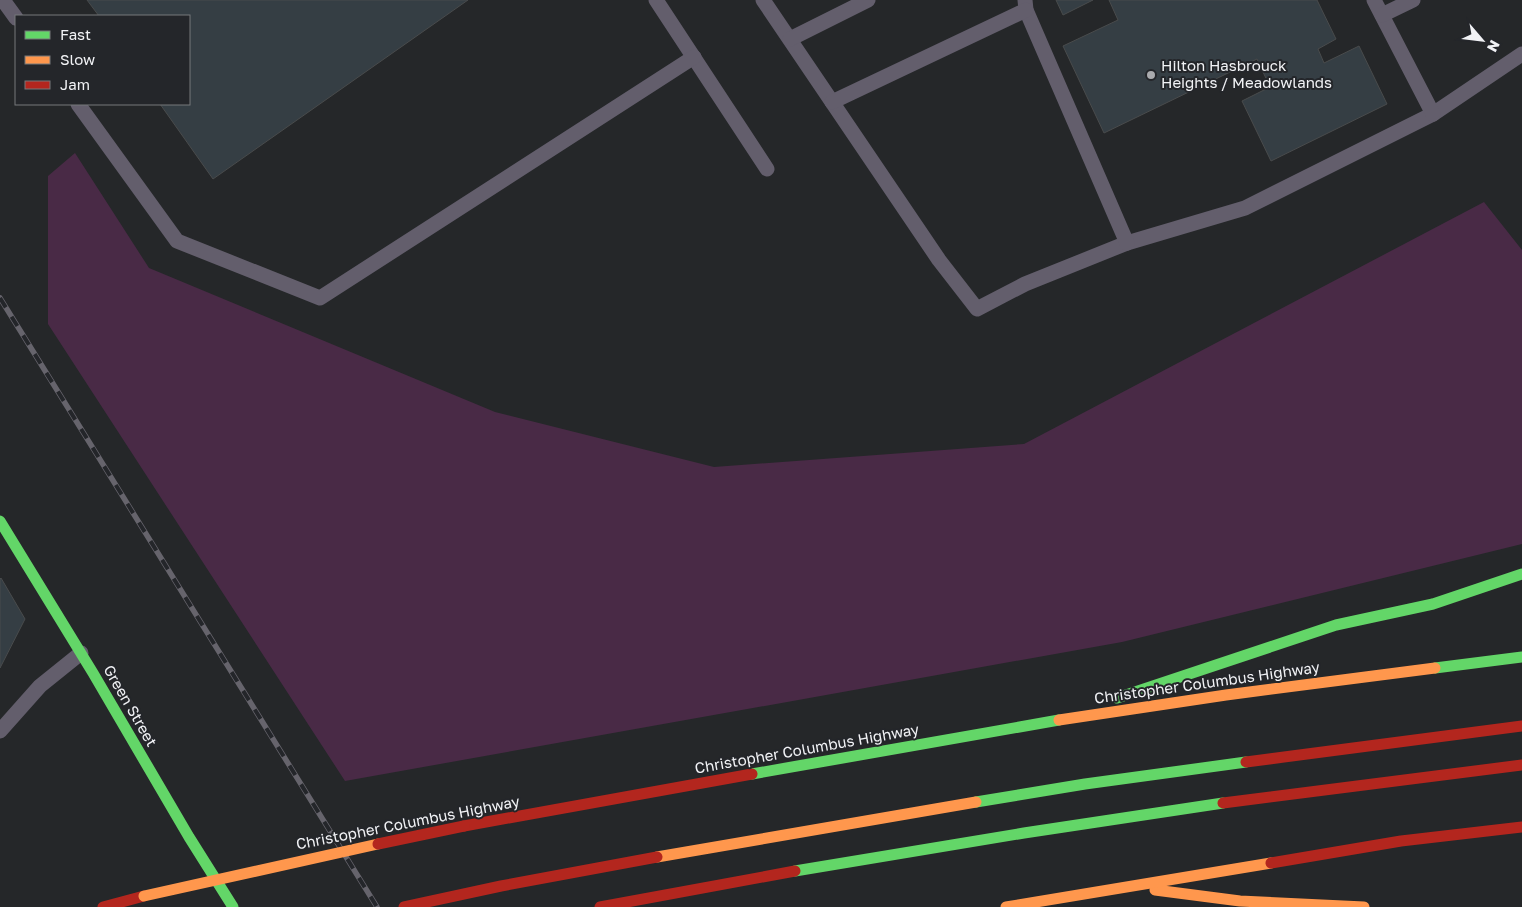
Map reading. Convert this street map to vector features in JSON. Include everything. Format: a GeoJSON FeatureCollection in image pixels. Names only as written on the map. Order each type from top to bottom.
{"type":"FeatureCollection","features":[{"type":"Feature","properties":{"kind":"main road","name":"Green Street"},"geometry":{"type":"LineString","coordinates":[[0,520],[81,653],[188,837],[233,907]]}},
{"type":"Feature","properties":{"kind":"main road"},"geometry":{"type":"LineString","coordinates":[[1044,722],[1336,626],[1432,604],[1522,574]]}},
{"type":"Feature","properties":{"kind":"main road","name":"Christopher Columbus Highway"},"geometry":{"type":"LineString","coordinates":[[103,907],[331,853],[464,826],[1044,722],[1226,694],[1522,657]]}},
{"type":"Feature","properties":{"kind":"main road"},"geometry":{"type":"LineString","coordinates":[[404,907],[501,886],[752,840],[1085,784],[1522,726]]}},
{"type":"Feature","properties":{"kind":"main road"},"geometry":{"type":"LineString","coordinates":[[600,907],[762,876],[1044,830],[1281,795],[1522,765]]}},
{"type":"Feature","properties":{"kind":"main road"},"geometry":{"type":"LineString","coordinates":[[1006,907],[1401,841],[1522,827]]}},
{"type":"Feature","properties":{"kind":"main road"},"geometry":{"type":"LineString","coordinates":[[1126,887],[1240,901],[1364,907]]}},
{"type":"Feature","properties":{"kind":"lane"},"geometry":{"type":"LineString","coordinates":[[3,0],[15,17]]}},
{"type":"Feature","properties":{"kind":"lane"},"geometry":{"type":"LineString","coordinates":[[656,0],[767,169]]}},
{"type":"Feature","properties":{"kind":"lane"},"geometry":{"type":"LineString","coordinates":[[763,0],[939,260],[977,308],[1025,284],[1127,243],[1245,208],[1433,114],[1522,54]]}},
{"type":"Feature","properties":{"kind":"lane"},"geometry":{"type":"LineString","coordinates":[[790,40],[868,0]]}},
{"type":"Feature","properties":{"kind":"lane"},"geometry":{"type":"LineString","coordinates":[[1374,0],[1433,114]]}},
{"type":"Feature","properties":{"kind":"lane"},"geometry":{"type":"LineString","coordinates":[[1382,15],[1413,0]]}},
{"type":"Feature","properties":{"kind":"lane"},"geometry":{"type":"LineString","coordinates":[[832,102],[1026,5],[1127,243]]}},
{"type":"Feature","properties":{"kind":"lane"},"geometry":{"type":"LineString","coordinates":[[79,105],[178,241],[320,298],[694,57]]}},
{"type":"Feature","properties":{"kind":"lane"},"geometry":{"type":"LineString","coordinates":[[0,731],[40,686],[81,653]]}},
{"type":"Feature","properties":{"kind":"shaded area"},"geometry":{"type":"Polygon","coordinates":[[[75,153],[149,268],[495,412],[714,467],[1024,444],[1484,202],[1522,250],[1522,544],[1122,642],[345,781],[48,324],[48,176],[75,153]]]}},
{"type":"Feature","properties":{"kind":"building"},"geometry":{"type":"Polygon","coordinates":[[[87,0],[468,0],[213,179],[161,105],[190,105],[190,15],[98,15],[87,0]]]}},
{"type":"Feature","properties":{"kind":"building"},"geometry":{"type":"Polygon","coordinates":[[[1056,0],[1093,0],[1063,15],[1056,0]]]}},
{"type":"Feature","properties":{"kind":"building","name":"Hilton Hasbrouck Heights / Meadowlands"},"geometry":{"type":"Polygon","coordinates":[[[1109,0],[1317,0],[1336,39],[1318,49],[1324,63],[1359,46],[1387,104],[1271,161],[1242,101],[1270,87],[1257,59],[1104,133],[1063,46],[1118,20],[1109,0]]]}},
{"type":"Feature","properties":{"kind":"building"},"geometry":{"type":"Polygon","coordinates":[[[0,579],[25,619],[0,668],[0,579]]]}},
{"type":"Feature","properties":{"kind":"railway"},"geometry":{"type":"LineString","coordinates":[[0,298],[377,907]]}},
{"type":"Feature","properties":{"kind":"traffic: fast"},"geometry":{"type":"LineString","coordinates":[[0,521],[233,907]]}},
{"type":"Feature","properties":{"kind":"traffic: fast"},"geometry":{"type":"LineString","coordinates":[[1117,698],[1336,625],[1433,604],[1522,574]]}},
{"type":"Feature","properties":{"kind":"traffic: fast"},"geometry":{"type":"LineString","coordinates":[[1435,668],[1522,657]]}},
{"type":"Feature","properties":{"kind":"traffic: fast"},"geometry":{"type":"LineString","coordinates":[[752,774],[1059,720]]}},
{"type":"Feature","properties":{"kind":"traffic: fast"},"geometry":{"type":"LineString","coordinates":[[976,802],[1085,784],[1246,762]]}},
{"type":"Feature","properties":{"kind":"traffic: fast"},"geometry":{"type":"LineString","coordinates":[[795,871],[1024,833],[1223,803]]}},
{"type":"Feature","properties":{"kind":"traffic: slow"},"geometry":{"type":"LineString","coordinates":[[1059,720],[1226,695],[1435,668]]}},
{"type":"Feature","properties":{"kind":"traffic: slow"},"geometry":{"type":"LineString","coordinates":[[657,857],[976,802]]}},
{"type":"Feature","properties":{"kind":"traffic: slow"},"geometry":{"type":"LineString","coordinates":[[144,896],[378,844]]}},
{"type":"Feature","properties":{"kind":"traffic: slow"},"geometry":{"type":"LineString","coordinates":[[1006,907],[1271,863]]}},
{"type":"Feature","properties":{"kind":"traffic: slow"},"geometry":{"type":"LineString","coordinates":[[1155,890],[1240,901],[1364,907]]}},
{"type":"Feature","properties":{"kind":"traffic: jam"},"geometry":{"type":"LineString","coordinates":[[1246,762],[1522,726]]}},
{"type":"Feature","properties":{"kind":"traffic: jam"},"geometry":{"type":"LineString","coordinates":[[1223,803],[1522,765]]}},
{"type":"Feature","properties":{"kind":"traffic: jam"},"geometry":{"type":"LineString","coordinates":[[464,826],[752,774]]}},
{"type":"Feature","properties":{"kind":"traffic: jam"},"geometry":{"type":"LineString","coordinates":[[378,844],[464,826]]}},
{"type":"Feature","properties":{"kind":"traffic: jam"},"geometry":{"type":"LineString","coordinates":[[1271,863],[1401,841],[1522,827]]}},
{"type":"Feature","properties":{"kind":"traffic: jam"},"geometry":{"type":"LineString","coordinates":[[404,907],[501,886],[657,857]]}},
{"type":"Feature","properties":{"kind":"traffic: jam"},"geometry":{"type":"LineString","coordinates":[[600,907],[795,871]]}},
{"type":"Feature","properties":{"kind":"traffic: jam"},"geometry":{"type":"LineString","coordinates":[[103,907],[144,896]]}},
{"type":"Feature","properties":{"kind":"place","name":"Hilton Hasbrouck Heights / Meadowlands"},"geometry":{"type":"Point","coordinates":[1151,75]}}]}
